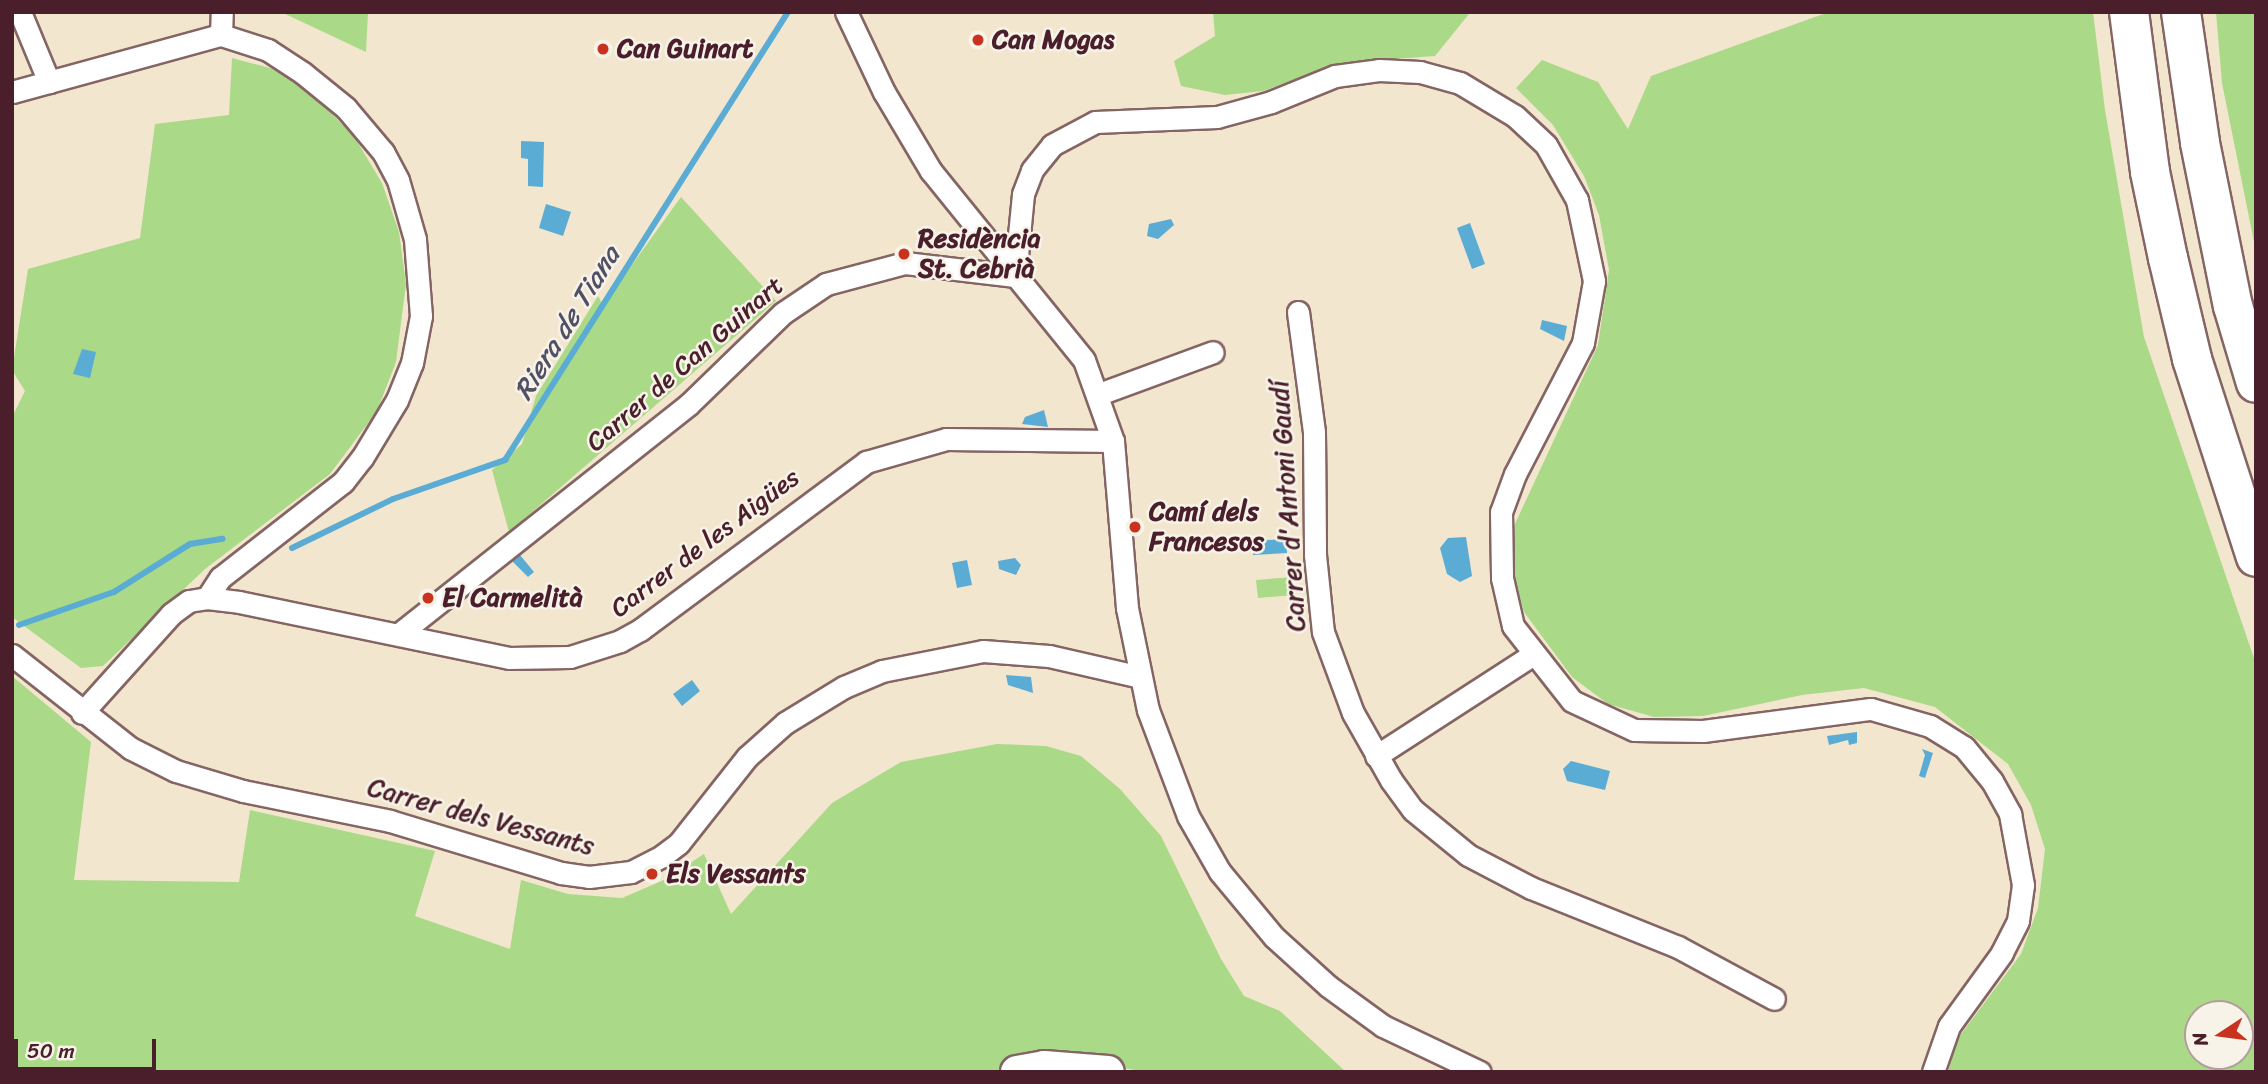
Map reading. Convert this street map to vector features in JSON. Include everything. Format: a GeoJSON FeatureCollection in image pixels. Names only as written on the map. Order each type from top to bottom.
{"type":"FeatureCollection","features":[{"type":"Feature","properties":{"kind":"highway"},"geometry":{"type":"LineString","coordinates":[[2129,12],[2150,172],[2168,258],[2192,359],[2256,557]]}},
{"type":"Feature","properties":{"kind":"highway"},"geometry":{"type":"LineString","coordinates":[[2181,12],[2200,143],[2233,306],[2256,383]]}},
{"type":"Feature","properties":{"kind":"street"},"geometry":{"type":"LineString","coordinates":[[20,12],[49,82]]}},
{"type":"Feature","properties":{"kind":"street"},"geometry":{"type":"LineString","coordinates":[[220,35],[222,12]]}},
{"type":"Feature","properties":{"kind":"street"},"geometry":{"type":"LineString","coordinates":[[846,12],[884,92],[931,171],[1015,276],[1040,302],[1084,360],[1099,394],[1113,441],[1124,582],[1141,677],[1161,754],[1188,816],[1241,898],[1328,986],[1383,1026],[1480,1072]]}},
{"type":"Feature","properties":{"kind":"street"},"geometry":{"type":"LineString","coordinates":[[12,92],[220,35],[268,50],[303,73],[346,108],[383,152],[398,180],[415,239],[421,303],[412,363],[397,400],[362,458],[343,482],[220,578],[207,598],[189,601],[171,614],[82,713]]}},
{"type":"Feature","properties":{"kind":"street"},"geometry":{"type":"LineString","coordinates":[[1015,276],[1020,221],[1032,170],[1052,145],[1095,122],[1217,117],[1271,102],[1335,76],[1379,70],[1420,72],[1461,83],[1515,116],[1546,145],[1577,200],[1594,281],[1583,343],[1515,474],[1501,512],[1506,601],[1513,625],[1532,655],[1572,701],[1634,730],[1703,731],[1871,709],[1930,726],[1964,747],[1992,781],[2010,814],[2023,885],[2018,921],[2002,953],[1949,1026],[1933,1072]]}},
{"type":"Feature","properties":{"kind":"street"},"geometry":{"type":"LineString","coordinates":[[1020,221],[1040,302]]}},
{"type":"Feature","properties":{"kind":"street","name":"Carrer de Can Guinart"},"geometry":{"type":"LineString","coordinates":[[398,634],[688,405],[783,313],[826,284],[905,263],[1015,276]]}},
{"type":"Feature","properties":{"kind":"street","name":"Carrer d'Antoni Gaudí"},"geometry":{"type":"LineString","coordinates":[[1298,312],[1314,432],[1315,555],[1323,632],[1334,671],[1376,756],[1413,810],[1468,855],[1531,888],[1678,947],[1774,999]]}},
{"type":"Feature","properties":{"kind":"street"},"geometry":{"type":"LineString","coordinates":[[1099,394],[1213,352]]}},
{"type":"Feature","properties":{"kind":"street","name":"Carrer de les Aigües"},"geometry":{"type":"LineString","coordinates":[[207,598],[509,658],[561,658],[597,650],[640,630],[866,462],[946,439],[1113,441]]}},
{"type":"Feature","properties":{"kind":"street","name":"Carrer dels Vessants"},"geometry":{"type":"LineString","coordinates":[[12,655],[82,713],[150,760],[210,783],[377,818],[561,873],[601,877],[631,872],[662,856],[747,757],[785,723],[844,687],[881,671],[983,651],[1049,656],[1141,677]]}},
{"type":"Feature","properties":{"kind":"street"},"geometry":{"type":"LineString","coordinates":[[1376,756],[1532,655]]}},
{"type":"Feature","properties":{"kind":"street"},"geometry":{"type":"LineString","coordinates":[[1017,1072],[1044,1067],[1108,1072]]}},
{"type":"Feature","properties":{"kind":"green space"},"geometry":{"type":"Polygon","coordinates":[[[281,12],[368,12],[366,52],[281,12]]]}},
{"type":"Feature","properties":{"kind":"green space"},"geometry":{"type":"Polygon","coordinates":[[[1213,12],[1469,14],[1435,56],[1340,63],[1263,91],[1225,95],[1181,86],[1174,61],[1215,36],[1213,12]]]}},
{"type":"Feature","properties":{"kind":"green space"},"geometry":{"type":"Polygon","coordinates":[[[1829,12],[2093,12],[2105,110],[2144,337],[2256,664],[2256,1072],[1948,1072],[1956,1041],[2021,954],[2038,908],[2045,849],[2031,805],[2008,764],[1935,707],[1864,688],[1802,695],[1703,716],[1654,717],[1608,704],[1572,677],[1524,612],[1514,576],[1514,526],[1598,345],[1609,270],[1599,215],[1584,176],[1553,125],[1516,88],[1542,60],[1598,82],[1628,129],[1651,76],[1829,12]]]}},
{"type":"Feature","properties":{"kind":"green space"},"geometry":{"type":"Polygon","coordinates":[[[2216,12],[2256,12],[2256,252],[2222,83],[2216,12]]]}},
{"type":"Feature","properties":{"kind":"green space"},"geometry":{"type":"Polygon","coordinates":[[[232,58],[277,70],[319,100],[355,138],[382,183],[399,232],[406,284],[396,362],[377,411],[330,474],[205,569],[103,666],[81,668],[12,617],[12,417],[25,391],[12,370],[28,269],[140,238],[155,124],[229,115],[232,58]]]}},
{"type":"Feature","properties":{"kind":"green space"},"geometry":{"type":"Polygon","coordinates":[[[681,197],[776,301],[509,532],[492,470],[522,444],[536,396],[598,296],[603,305],[681,197]]]}},
{"type":"Feature","properties":{"kind":"green space"},"geometry":{"type":"Polygon","coordinates":[[[1293,577],[1294,595],[1258,598],[1256,580],[1293,577]]]}},
{"type":"Feature","properties":{"kind":"green space"},"geometry":{"type":"Polygon","coordinates":[[[12,676],[91,742],[74,880],[239,882],[250,810],[435,851],[415,916],[510,949],[521,880],[568,894],[622,898],[664,880],[704,854],[731,914],[832,803],[901,762],[997,744],[1046,746],[1081,756],[1120,789],[1161,836],[1221,959],[1244,996],[1280,1011],[1346,1072],[1146,1072],[1084,1061],[1023,1064],[996,1072],[12,1072],[12,676]]]}},
{"type":"Feature","properties":{"kind":"water"},"geometry":{"type":"Polygon","coordinates":[[[521,141],[544,142],[543,187],[528,186],[528,159],[521,158],[521,141]]]}},
{"type":"Feature","properties":{"kind":"water"},"geometry":{"type":"Polygon","coordinates":[[[546,204],[571,212],[563,236],[539,228],[546,204]]]}},
{"type":"Feature","properties":{"kind":"water"},"geometry":{"type":"Polygon","coordinates":[[[1171,219],[1174,225],[1158,239],[1147,236],[1149,224],[1171,219]]]}},
{"type":"Feature","properties":{"kind":"water"},"geometry":{"type":"Polygon","coordinates":[[[1470,223],[1485,264],[1472,269],[1457,228],[1470,223]]]}},
{"type":"Feature","properties":{"kind":"water"},"geometry":{"type":"Polygon","coordinates":[[[1542,320],[1567,326],[1564,341],[1540,329],[1542,320]]]}},
{"type":"Feature","properties":{"kind":"water"},"geometry":{"type":"Polygon","coordinates":[[[82,349],[96,352],[90,378],[73,374],[82,349]]]}},
{"type":"Feature","properties":{"kind":"water"},"geometry":{"type":"Polygon","coordinates":[[[1044,410],[1048,427],[1022,424],[1025,417],[1044,410]]]}},
{"type":"Feature","properties":{"kind":"water"},"geometry":{"type":"Polygon","coordinates":[[[1466,537],[1472,576],[1460,582],[1447,574],[1440,548],[1448,538],[1466,537]]]}},
{"type":"Feature","properties":{"kind":"water"},"geometry":{"type":"Polygon","coordinates":[[[1286,539],[1287,553],[1253,555],[1252,541],[1286,539]]]}},
{"type":"Feature","properties":{"kind":"water"},"geometry":{"type":"Polygon","coordinates":[[[520,555],[534,572],[528,577],[512,561],[520,555]]]}},
{"type":"Feature","properties":{"kind":"water"},"geometry":{"type":"Polygon","coordinates":[[[1015,558],[1021,565],[1016,575],[999,569],[998,561],[1015,558]]]}},
{"type":"Feature","properties":{"kind":"water"},"geometry":{"type":"Polygon","coordinates":[[[967,560],[972,585],[957,588],[952,563],[967,560]]]}},
{"type":"Feature","properties":{"kind":"water"},"geometry":{"type":"Polygon","coordinates":[[[1006,675],[1031,677],[1033,693],[1008,685],[1006,675]]]}},
{"type":"Feature","properties":{"kind":"water"},"geometry":{"type":"Polygon","coordinates":[[[692,680],[700,691],[682,706],[673,694],[692,680]]]}},
{"type":"Feature","properties":{"kind":"water"},"geometry":{"type":"Polygon","coordinates":[[[1857,732],[1857,743],[1849,745],[1848,740],[1829,745],[1827,736],[1857,732]]]}},
{"type":"Feature","properties":{"kind":"water"},"geometry":{"type":"Polygon","coordinates":[[[1922,749],[1933,753],[1925,778],[1919,776],[1925,755],[1922,749]]]}},
{"type":"Feature","properties":{"kind":"water"},"geometry":{"type":"Polygon","coordinates":[[[1571,761],[1610,771],[1605,790],[1567,781],[1563,769],[1571,761]]]}},
{"type":"Feature","properties":{"kind":"waterway","name":"Riera de Tiana"},"geometry":{"type":"LineString","coordinates":[[292,548],[393,499],[505,460],[788,12]]}},
{"type":"Feature","properties":{"kind":"waterway","name":"Riera de Tiana"},"geometry":{"type":"LineString","coordinates":[[19,625],[114,592],[190,544],[223,539]]}},
{"type":"Feature","properties":{"kind":"place","name":"Can Mogas"},"geometry":{"type":"Point","coordinates":[978,40]}},
{"type":"Feature","properties":{"kind":"place","name":"Can Guinart"},"geometry":{"type":"Point","coordinates":[603,49]}},
{"type":"Feature","properties":{"kind":"place","name":"Residència St. Cebrià"},"geometry":{"type":"Point","coordinates":[904,254]}},
{"type":"Feature","properties":{"kind":"place","name":"Camí dels Francesos"},"geometry":{"type":"Point","coordinates":[1135,527]}},
{"type":"Feature","properties":{"kind":"place","name":"El Carmelità"},"geometry":{"type":"Point","coordinates":[428,598]}},
{"type":"Feature","properties":{"kind":"place","name":"Els Vessants"},"geometry":{"type":"Point","coordinates":[652,874]}}]}
